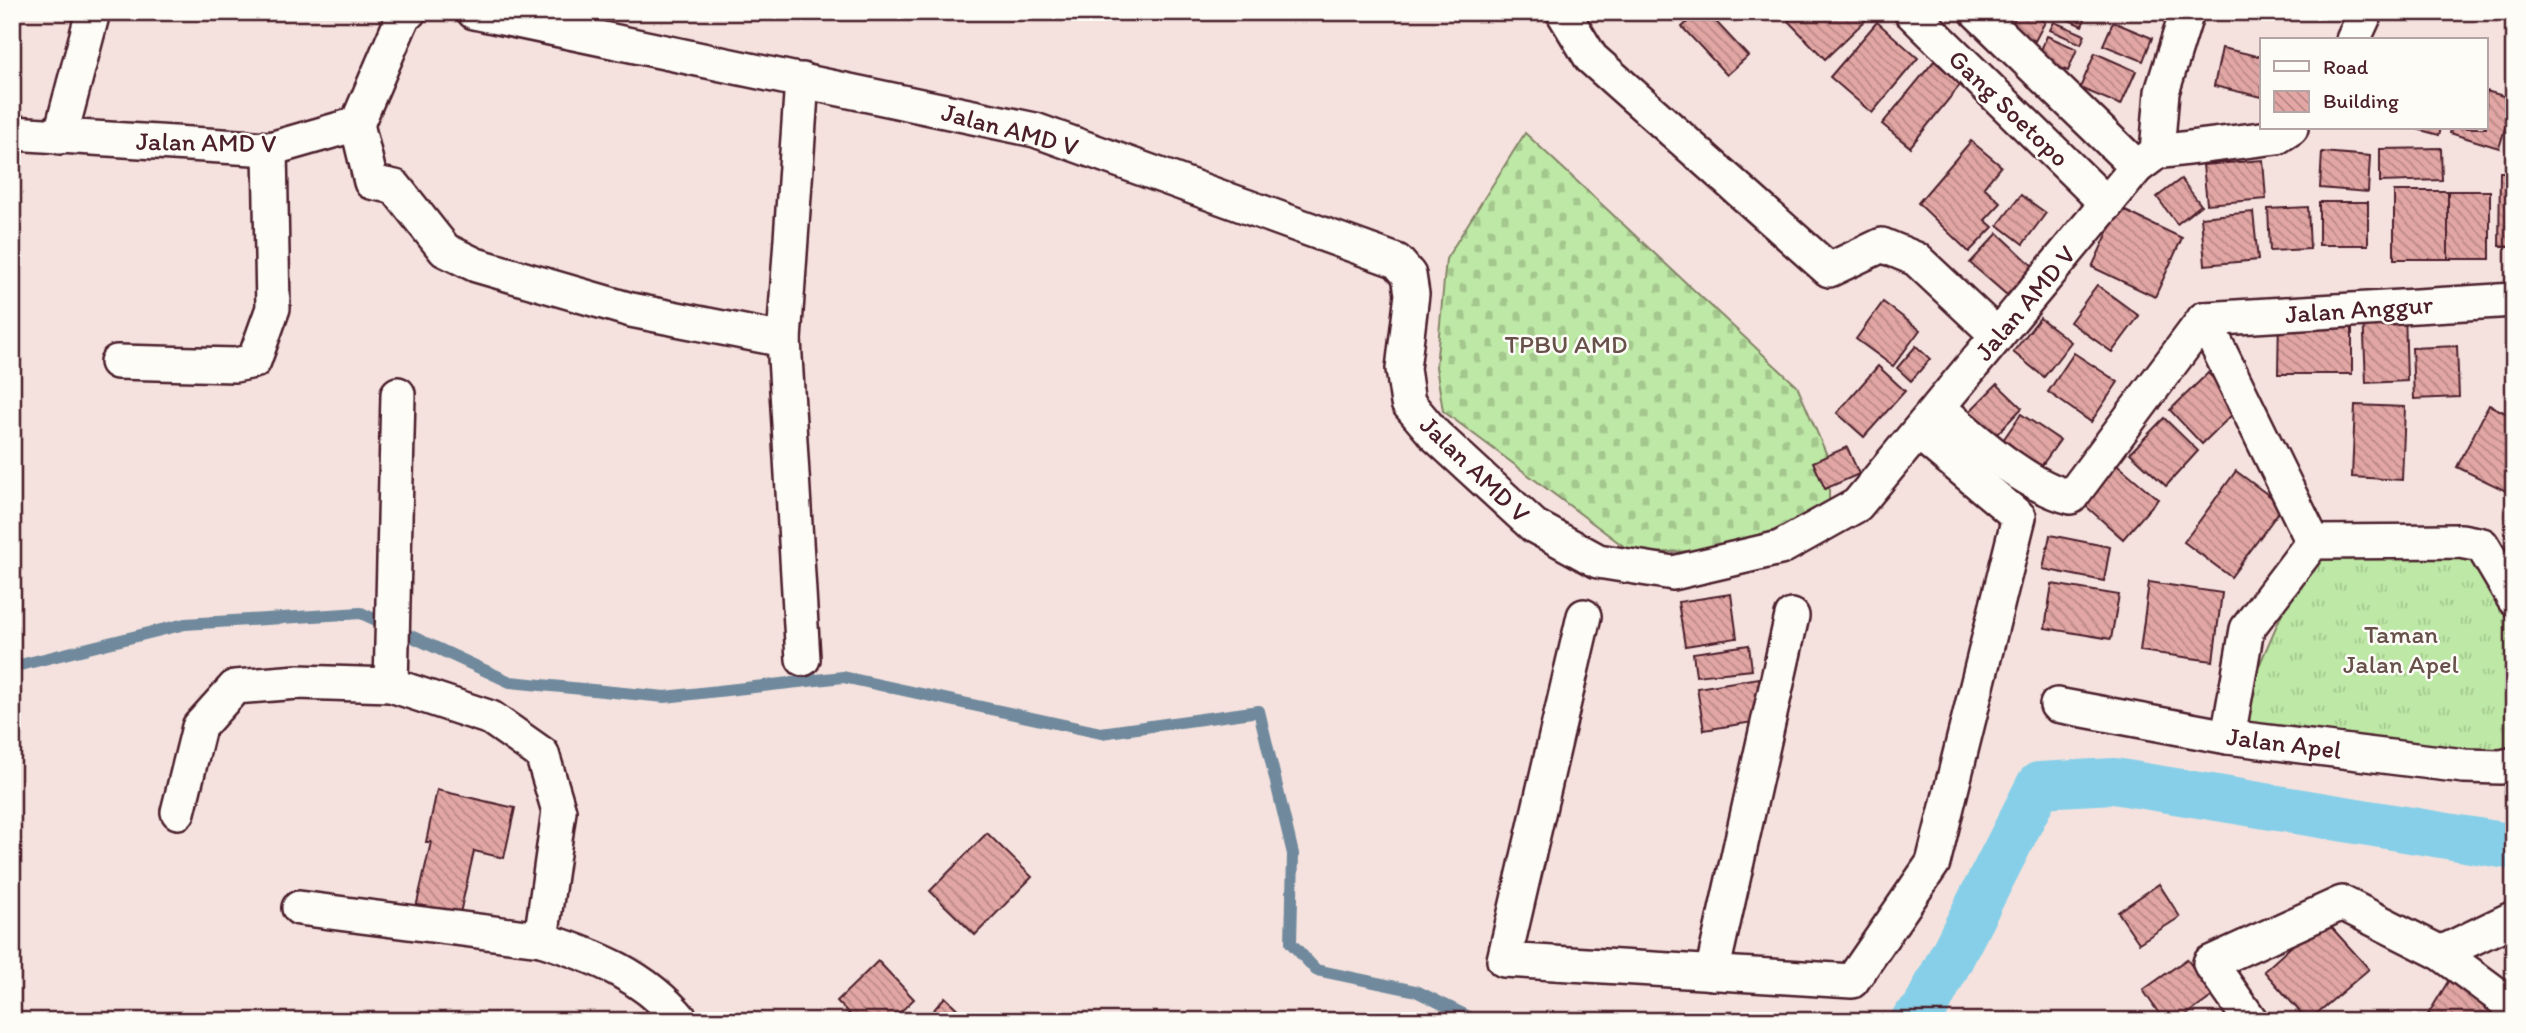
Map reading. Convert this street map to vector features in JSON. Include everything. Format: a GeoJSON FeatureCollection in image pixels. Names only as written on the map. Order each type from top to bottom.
{"type":"FeatureCollection","features":[{"type":"Feature","properties":{"kind":"street"},"geometry":{"type":"LineString","coordinates":[[60,137],[93,12]]}},
{"type":"Feature","properties":{"kind":"street"},"geometry":{"type":"LineString","coordinates":[[409,12],[403,17],[357,124],[371,182],[396,187],[445,250],[476,265],[631,310],[784,340]]}},
{"type":"Feature","properties":{"kind":"street","name":"Jalan AMD V"},"geometry":{"type":"LineString","coordinates":[[474,12],[1035,130],[1397,261],[1409,275],[1412,294],[1403,369],[1408,403],[1435,435],[1534,526],[1598,561],[1673,573],[1780,548],[1857,505],[2107,204],[2147,160]]}},
{"type":"Feature","properties":{"kind":"street"},"geometry":{"type":"LineString","coordinates":[[1563,12],[1591,58],[1829,270],[1882,245],[1916,259],[1997,335]]}},
{"type":"Feature","properties":{"kind":"street","name":"Gang Soetopo"},"geometry":{"type":"LineString","coordinates":[[1911,12],[2107,204]]}},
{"type":"Feature","properties":{"kind":"street"},"geometry":{"type":"LineString","coordinates":[[1977,12],[2147,160]]}},
{"type":"Feature","properties":{"kind":"street"},"geometry":{"type":"LineString","coordinates":[[2147,160],[2162,92],[2187,12]]}},
{"type":"Feature","properties":{"kind":"street"},"geometry":{"type":"LineString","coordinates":[[2354,38],[2365,12]]}},
{"type":"Feature","properties":{"kind":"street"},"geometry":{"type":"LineString","coordinates":[[802,80],[784,340],[803,659]]}},
{"type":"Feature","properties":{"kind":"street","name":"Jalan AMD V"},"geometry":{"type":"LineString","coordinates":[[12,132],[270,149],[357,124]]}},
{"type":"Feature","properties":{"kind":"street"},"geometry":{"type":"LineString","coordinates":[[2147,160],[2277,137],[2288,130]]}},
{"type":"Feature","properties":{"kind":"street"},"geometry":{"type":"LineString","coordinates":[[117,362],[235,365],[254,360],[273,308],[270,149]]}},
{"type":"Feature","properties":{"kind":"street","name":"Jalan Anggur"},"geometry":{"type":"LineString","coordinates":[[2204,319],[2514,300]]}},
{"type":"Feature","properties":{"kind":"street"},"geometry":{"type":"LineString","coordinates":[[1929,420],[1973,438],[2050,492],[2071,497],[2204,319],[2313,542]]}},
{"type":"Feature","properties":{"kind":"street"},"geometry":{"type":"LineString","coordinates":[[391,685],[398,394]]}},
{"type":"Feature","properties":{"kind":"street"},"geometry":{"type":"LineString","coordinates":[[1584,616],[1504,960],[1852,981],[1933,863],[2020,517],[1929,420]]}},
{"type":"Feature","properties":{"kind":"street"},"geometry":{"type":"LineString","coordinates":[[2313,542],[2461,541],[2482,545],[2514,599]]}},
{"type":"Feature","properties":{"kind":"street"},"geometry":{"type":"LineString","coordinates":[[2228,737],[2247,629],[2313,542]]}},
{"type":"Feature","properties":{"kind":"street"},"geometry":{"type":"LineString","coordinates":[[1713,973],[1792,616]]}},
{"type":"Feature","properties":{"kind":"street"},"geometry":{"type":"LineString","coordinates":[[178,812],[199,727],[235,687],[298,682],[391,685],[491,718],[542,754],[559,811],[541,939]]}},
{"type":"Feature","properties":{"kind":"street","name":"Jalan Apel"},"geometry":{"type":"LineString","coordinates":[[2057,705],[2228,737],[2464,766],[2501,767],[2514,764]]}},
{"type":"Feature","properties":{"kind":"street"},"geometry":{"type":"LineString","coordinates":[[2251,1021],[2210,962],[2342,903],[2441,954],[2514,1007]]}},
{"type":"Feature","properties":{"kind":"street"},"geometry":{"type":"LineString","coordinates":[[299,908],[541,939],[592,955],[638,978],[682,1021]]}},
{"type":"Feature","properties":{"kind":"street"},"geometry":{"type":"LineString","coordinates":[[2441,954],[2514,918]]}},
{"type":"Feature","properties":{"kind":"green space","name":"TPBU AMD"},"geometry":{"type":"Polygon","coordinates":[[[1525,133],[1797,386],[1829,460],[1829,509],[1726,549],[1634,554],[1443,411],[1436,367],[1446,259],[1525,133]]]}},
{"type":"Feature","properties":{"kind":"green space","name":"Taman Jalan Apel"},"geometry":{"type":"Polygon","coordinates":[[[2461,541],[2514,628],[2514,748],[2424,759],[2228,737],[2313,542],[2461,541]]]}},
{"type":"Feature","properties":{"kind":"building"},"geometry":{"type":"Polygon","coordinates":[[[1698,12],[1707,12],[1748,56],[1727,75],[1682,27],[1698,12]]]}},
{"type":"Feature","properties":{"kind":"building"},"geometry":{"type":"Polygon","coordinates":[[[1797,12],[1865,12],[1869,17],[1825,59],[1788,21],[1797,12]]]}},
{"type":"Feature","properties":{"kind":"building"},"geometry":{"type":"Polygon","coordinates":[[[2017,12],[2025,12],[2045,22],[2035,41],[2010,29],[2017,12]]]}},
{"type":"Feature","properties":{"kind":"building"},"geometry":{"type":"Polygon","coordinates":[[[2051,12],[2088,12],[2082,26],[2051,12]]]}},
{"type":"Feature","properties":{"kind":"building"},"geometry":{"type":"Polygon","coordinates":[[[1877,22],[1918,58],[1872,113],[1830,77],[1877,22]]]}},
{"type":"Feature","properties":{"kind":"building"},"geometry":{"type":"Polygon","coordinates":[[[2054,22],[2085,35],[2081,44],[2050,30],[2054,22]]]}},
{"type":"Feature","properties":{"kind":"building"},"geometry":{"type":"Polygon","coordinates":[[[2113,22],[2152,38],[2143,61],[2103,45],[2113,22]]]}},
{"type":"Feature","properties":{"kind":"building"},"geometry":{"type":"Polygon","coordinates":[[[2047,36],[2077,49],[2068,71],[2037,59],[2047,36]]]}},
{"type":"Feature","properties":{"kind":"building"},"geometry":{"type":"Polygon","coordinates":[[[2222,48],[2260,57],[2260,97],[2214,86],[2222,48]]]}},
{"type":"Feature","properties":{"kind":"building"},"geometry":{"type":"Polygon","coordinates":[[[2095,53],[2136,71],[2121,105],[2080,88],[2095,53]]]}},
{"type":"Feature","properties":{"kind":"building"},"geometry":{"type":"Polygon","coordinates":[[[1934,61],[1961,84],[1910,147],[1882,124],[1934,61]]]}},
{"type":"Feature","properties":{"kind":"building"},"geometry":{"type":"Polygon","coordinates":[[[2488,92],[2514,99],[2499,148],[2450,133],[2451,130],[2488,130],[2488,92]]]}},
{"type":"Feature","properties":{"kind":"building"},"geometry":{"type":"Polygon","coordinates":[[[2420,130],[2440,130],[2439,135],[2420,130]]]}},
{"type":"Feature","properties":{"kind":"building"},"geometry":{"type":"Polygon","coordinates":[[[1971,141],[2001,166],[1984,187],[2001,203],[1985,220],[1993,227],[1969,252],[1918,203],[1971,141]]]}},
{"type":"Feature","properties":{"kind":"building"},"geometry":{"type":"Polygon","coordinates":[[[2441,148],[2442,180],[2380,182],[2380,149],[2441,148]]]}},
{"type":"Feature","properties":{"kind":"building"},"geometry":{"type":"Polygon","coordinates":[[[2322,152],[2370,156],[2368,192],[2320,188],[2322,152]]]}},
{"type":"Feature","properties":{"kind":"building"},"geometry":{"type":"Polygon","coordinates":[[[2263,160],[2266,199],[2207,204],[2203,165],[2263,160]]]}},
{"type":"Feature","properties":{"kind":"building"},"geometry":{"type":"Polygon","coordinates":[[[2500,172],[2514,172],[2514,246],[2499,246],[2500,172]]]}},
{"type":"Feature","properties":{"kind":"building"},"geometry":{"type":"Polygon","coordinates":[[[2181,179],[2201,205],[2177,224],[2157,197],[2181,179]]]}},
{"type":"Feature","properties":{"kind":"building"},"geometry":{"type":"Polygon","coordinates":[[[2394,191],[2448,191],[2448,259],[2394,259],[2394,191]]]}},
{"type":"Feature","properties":{"kind":"building"},"geometry":{"type":"Polygon","coordinates":[[[2448,191],[2490,191],[2490,259],[2448,259],[2448,191]]]}},
{"type":"Feature","properties":{"kind":"building"},"geometry":{"type":"Polygon","coordinates":[[[2021,195],[2046,213],[2023,244],[1998,225],[2021,195]]]}},
{"type":"Feature","properties":{"kind":"building"},"geometry":{"type":"Polygon","coordinates":[[[2319,202],[2368,202],[2368,245],[2319,245],[2319,202]]]}},
{"type":"Feature","properties":{"kind":"building"},"geometry":{"type":"Polygon","coordinates":[[[2308,207],[2310,249],[2270,251],[2268,209],[2308,207]]]}},
{"type":"Feature","properties":{"kind":"building"},"geometry":{"type":"Polygon","coordinates":[[[2119,208],[2182,238],[2155,297],[2092,267],[2119,208]]]}},
{"type":"Feature","properties":{"kind":"building"},"geometry":{"type":"Polygon","coordinates":[[[2253,212],[2258,260],[2205,265],[2201,217],[2253,212]]]}},
{"type":"Feature","properties":{"kind":"building"},"geometry":{"type":"Polygon","coordinates":[[[1998,233],[2033,266],[2007,295],[1970,263],[1998,233]]]}},
{"type":"Feature","properties":{"kind":"building"},"geometry":{"type":"Polygon","coordinates":[[[2097,285],[2139,316],[2112,352],[2070,322],[2097,285]]]}},
{"type":"Feature","properties":{"kind":"building"},"geometry":{"type":"Polygon","coordinates":[[[1883,302],[1920,330],[1893,366],[1856,339],[1883,302]]]}},
{"type":"Feature","properties":{"kind":"building"},"geometry":{"type":"Polygon","coordinates":[[[2405,311],[2407,381],[2366,383],[2363,312],[2405,311]]]}},
{"type":"Feature","properties":{"kind":"building"},"geometry":{"type":"Polygon","coordinates":[[[2279,315],[2352,316],[2352,374],[2278,374],[2279,315]]]}},
{"type":"Feature","properties":{"kind":"building"},"geometry":{"type":"Polygon","coordinates":[[[2040,318],[2071,342],[2044,377],[2013,352],[2040,318]]]}},
{"type":"Feature","properties":{"kind":"building"},"geometry":{"type":"Polygon","coordinates":[[[1916,346],[1930,359],[1911,381],[1897,368],[1916,346]]]}},
{"type":"Feature","properties":{"kind":"building"},"geometry":{"type":"Polygon","coordinates":[[[2457,346],[2459,397],[2414,399],[2412,348],[2457,346]]]}},
{"type":"Feature","properties":{"kind":"building"},"geometry":{"type":"Polygon","coordinates":[[[2074,353],[2118,382],[2091,422],[2048,392],[2074,353]]]}},
{"type":"Feature","properties":{"kind":"building"},"geometry":{"type":"Polygon","coordinates":[[[1878,366],[1905,391],[1864,437],[1837,413],[1878,366]]]}},
{"type":"Feature","properties":{"kind":"building"},"geometry":{"type":"Polygon","coordinates":[[[2208,373],[2241,406],[2202,444],[2170,410],[2208,373]]]}},
{"type":"Feature","properties":{"kind":"building"},"geometry":{"type":"Polygon","coordinates":[[[1997,384],[2022,408],[1988,443],[1963,418],[1997,384]]]}},
{"type":"Feature","properties":{"kind":"building"},"geometry":{"type":"Polygon","coordinates":[[[2355,405],[2405,407],[2402,480],[2352,477],[2355,405]]]}},
{"type":"Feature","properties":{"kind":"building"},"geometry":{"type":"Polygon","coordinates":[[[2489,405],[2514,417],[2514,481],[2508,492],[2457,467],[2489,405]]]}},
{"type":"Feature","properties":{"kind":"building"},"geometry":{"type":"Polygon","coordinates":[[[2021,414],[2060,440],[2037,472],[1999,446],[2021,414]]]}},
{"type":"Feature","properties":{"kind":"building"},"geometry":{"type":"Polygon","coordinates":[[[2164,418],[2198,451],[2166,486],[2130,453],[2164,418]]]}},
{"type":"Feature","properties":{"kind":"building"},"geometry":{"type":"Polygon","coordinates":[[[1847,447],[1859,474],[1825,489],[1813,462],[1847,447]]]}},
{"type":"Feature","properties":{"kind":"building"},"geometry":{"type":"Polygon","coordinates":[[[2113,461],[2158,499],[2123,539],[2079,500],[2113,461]]]}},
{"type":"Feature","properties":{"kind":"building"},"geometry":{"type":"Polygon","coordinates":[[[2236,471],[2283,506],[2231,577],[2184,542],[2236,471]]]}},
{"type":"Feature","properties":{"kind":"building"},"geometry":{"type":"Polygon","coordinates":[[[2050,535],[2110,547],[2104,581],[2043,569],[2050,535]]]}},
{"type":"Feature","properties":{"kind":"building"},"geometry":{"type":"Polygon","coordinates":[[[2149,582],[2222,593],[2213,661],[2140,651],[2149,582]]]}},
{"type":"Feature","properties":{"kind":"building"},"geometry":{"type":"Polygon","coordinates":[[[2052,584],[2119,595],[2111,639],[2045,628],[2052,584]]]}},
{"type":"Feature","properties":{"kind":"building"},"geometry":{"type":"Polygon","coordinates":[[[1731,594],[1737,638],[1685,646],[1678,602],[1731,594]]]}},
{"type":"Feature","properties":{"kind":"building"},"geometry":{"type":"Polygon","coordinates":[[[1749,645],[1752,670],[1696,676],[1693,653],[1749,645]]]}},
{"type":"Feature","properties":{"kind":"building"},"geometry":{"type":"Polygon","coordinates":[[[1759,678],[1765,720],[1704,730],[1697,688],[1759,678]]]}},
{"type":"Feature","properties":{"kind":"building"},"geometry":{"type":"Polygon","coordinates":[[[437,790],[515,808],[504,858],[474,851],[458,922],[415,912],[431,842],[426,842],[437,790]]]}},
{"type":"Feature","properties":{"kind":"building"},"geometry":{"type":"Polygon","coordinates":[[[987,833],[1032,877],[975,935],[930,891],[987,833]]]}},
{"type":"Feature","properties":{"kind":"building"},"geometry":{"type":"Polygon","coordinates":[[[2159,884],[2180,917],[2139,943],[2118,912],[2159,884]]]}},
{"type":"Feature","properties":{"kind":"building"},"geometry":{"type":"Polygon","coordinates":[[[2323,918],[2369,969],[2308,1021],[2264,971],[2323,918]]]}},
{"type":"Feature","properties":{"kind":"building"},"geometry":{"type":"Polygon","coordinates":[[[2187,959],[2213,996],[2178,1021],[2164,1021],[2143,990],[2187,959]]]}},
{"type":"Feature","properties":{"kind":"building"},"geometry":{"type":"Polygon","coordinates":[[[878,961],[914,999],[891,1021],[856,1021],[837,1001],[878,961]]]}},
{"type":"Feature","properties":{"kind":"building"},"geometry":{"type":"Polygon","coordinates":[[[2452,975],[2514,1021],[2424,1021],[2452,975]]]}},
{"type":"Feature","properties":{"kind":"building"},"geometry":{"type":"Polygon","coordinates":[[[945,997],[970,1021],[924,1021],[945,997]]]}},
{"type":"Feature","properties":{"kind":"waterway"},"geometry":{"type":"LineString","coordinates":[[12,667],[185,624],[361,613],[510,682],[665,697],[843,677],[1101,733],[1259,711],[1293,854],[1291,943],[1316,970],[1416,991],[1477,1021]]}},
{"type":"Feature","properties":{"kind":"waterway"},"geometry":{"type":"LineString","coordinates":[[1913,1021],[1924,1011],[2039,785],[2114,781],[2514,847]]}}]}
